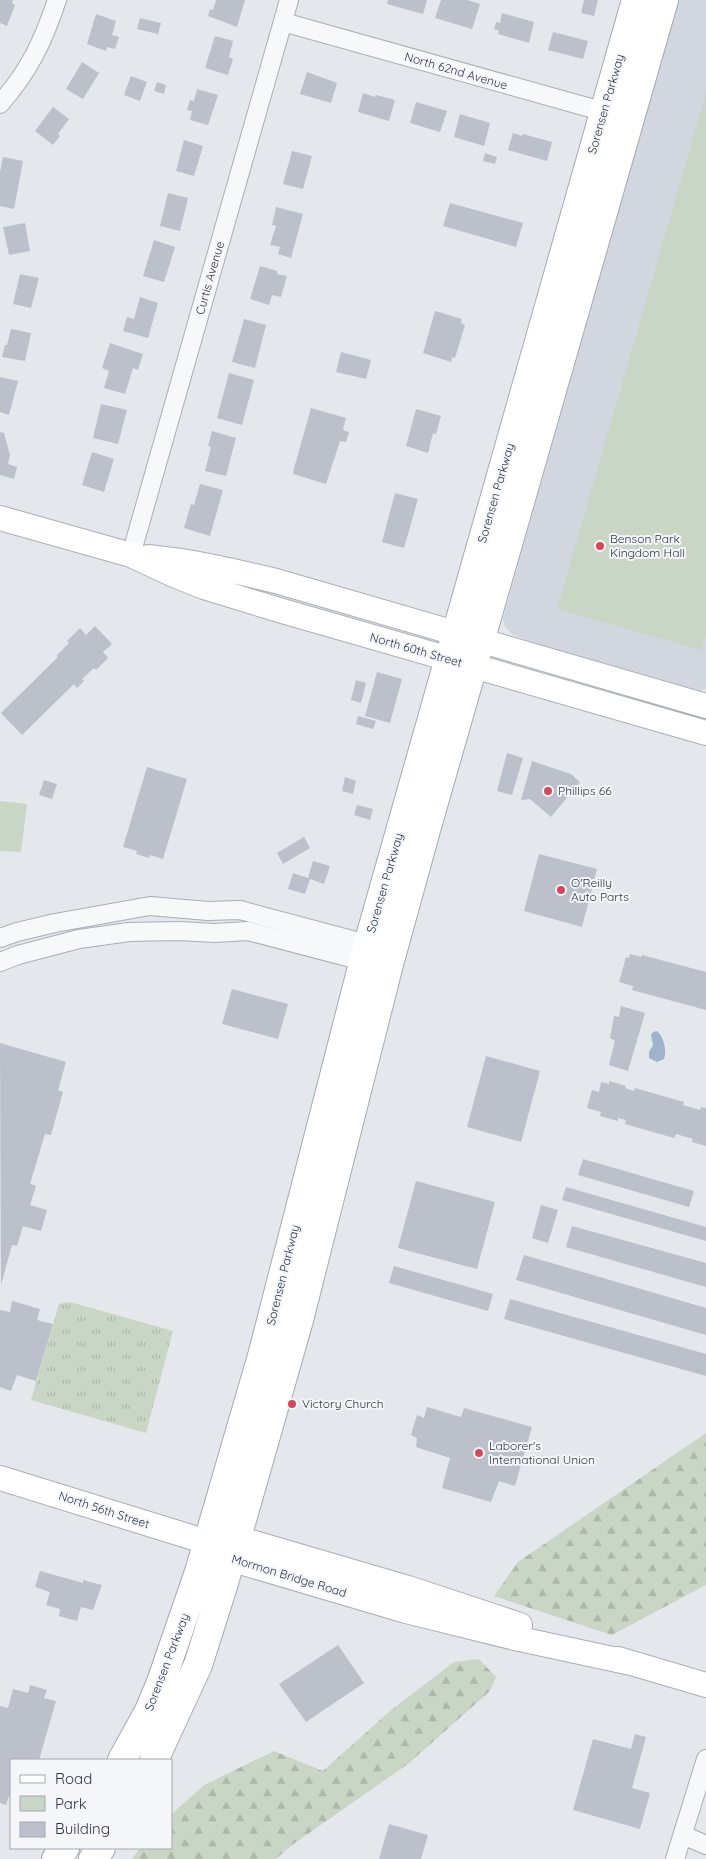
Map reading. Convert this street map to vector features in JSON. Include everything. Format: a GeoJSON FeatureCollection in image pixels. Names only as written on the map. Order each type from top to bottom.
{"type":"FeatureCollection","features":[{"type":"Feature","properties":{"kind":"main road","name":"Sorensen Parkway"},"geometry":{"type":"LineString","coordinates":[[469,636],[604,112],[636,0]]}},
{"type":"Feature","properties":{"kind":"main road","name":"Sorensen Parkway"},"geometry":{"type":"LineString","coordinates":[[123,1759],[149,1711],[161,1682],[173,1651],[208,1542],[461,663],[630,119],[664,0]]}},
{"type":"Feature","properties":{"kind":"main road","name":"North 60th Street"},"geometry":{"type":"LineString","coordinates":[[0,518],[131,555],[204,587],[706,733]]}},
{"type":"Feature","properties":{"kind":"main road","name":"North 60th Street"},"geometry":{"type":"LineString","coordinates":[[131,555],[181,560],[220,567],[276,581],[706,706]]}},
{"type":"Feature","properties":{"kind":"main road","name":"Sorensen Parkway"},"geometry":{"type":"LineString","coordinates":[[154,1759],[198,1665],[299,1320],[378,956]]}},
{"type":"Feature","properties":{"kind":"main road","name":"North 56th Street"},"geometry":{"type":"LineString","coordinates":[[0,1478],[208,1542]]}},
{"type":"Feature","properties":{"kind":"main road","name":"Mormon Bridge Road"},"geometry":{"type":"LineString","coordinates":[[208,1542],[233,1548],[406,1611],[515,1638],[631,1663],[706,1685]]}},
{"type":"Feature","properties":{"kind":"main road"},"geometry":{"type":"LineString","coordinates":[[56,1859],[64,1849]]}},
{"type":"Feature","properties":{"kind":"street"},"geometry":{"type":"LineString","coordinates":[[0,104],[18,84],[37,53],[57,0]]}},
{"type":"Feature","properties":{"kind":"street","name":"Curtis Avenue"},"geometry":{"type":"LineString","coordinates":[[131,555],[289,0]]}},
{"type":"Feature","properties":{"kind":"street","name":"North 62nd Avenue"},"geometry":{"type":"LineString","coordinates":[[283,22],[630,119]]}},
{"type":"Feature","properties":{"kind":"street"},"geometry":{"type":"LineString","coordinates":[[0,938],[55,923],[150,906],[208,911],[240,910],[378,956]]}},
{"type":"Feature","properties":{"kind":"street"},"geometry":{"type":"LineString","coordinates":[[0,962],[18,955],[79,939],[130,932],[171,931],[215,934],[248,931],[378,956]]}},
{"type":"Feature","properties":{"kind":"street"},"geometry":{"type":"LineString","coordinates":[[676,1859],[706,1759]]}},
{"type":"Feature","properties":{"kind":"street"},"geometry":{"type":"LineString","coordinates":[[683,1835],[706,1846]]}},
{"type":"Feature","properties":{"kind":"shaded area"},"geometry":{"type":"Polygon","coordinates":[[[678,0],[706,0],[706,689],[700,691],[532,643],[512,634],[505,627],[503,618],[678,0]]]}},
{"type":"Feature","properties":{"kind":"green space"},"geometry":{"type":"Polygon","coordinates":[[[706,93],[706,634],[701,650],[557,609],[706,93]]]}},
{"type":"Feature","properties":{"kind":"green space"},"geometry":{"type":"Polygon","coordinates":[[[0,801],[27,804],[21,852],[0,851],[0,801]]]}},
{"type":"Feature","properties":{"kind":"green space"},"geometry":{"type":"Polygon","coordinates":[[[70,1302],[173,1331],[146,1433],[31,1400],[59,1304],[70,1302]]]}},
{"type":"Feature","properties":{"kind":"green space"},"geometry":{"type":"Polygon","coordinates":[[[706,1433],[706,1585],[612,1635],[494,1596],[518,1562],[706,1433]]]}},
{"type":"Feature","properties":{"kind":"green space"},"geometry":{"type":"Polygon","coordinates":[[[479,1659],[496,1677],[490,1691],[408,1764],[292,1845],[276,1859],[132,1859],[139,1849],[172,1849],[172,1814],[204,1785],[274,1751],[323,1771],[391,1710],[454,1662],[479,1659]]]}},
{"type":"Feature","properties":{"kind":"water"},"geometry":{"type":"Polygon","coordinates":[[[657,1031],[663,1040],[665,1052],[664,1059],[657,1062],[649,1058],[649,1052],[653,1045],[651,1035],[657,1031]]]}},
{"type":"Feature","properties":{"kind":"building"},"geometry":{"type":"Polygon","coordinates":[[[0,0],[13,0],[12,3],[15,5],[7,26],[0,23],[0,0]]]}},
{"type":"Feature","properties":{"kind":"building"},"geometry":{"type":"Polygon","coordinates":[[[216,0],[245,0],[237,27],[208,16],[210,9],[213,10],[216,0]]]}},
{"type":"Feature","properties":{"kind":"building"},"geometry":{"type":"Polygon","coordinates":[[[388,0],[427,0],[423,14],[387,4],[388,0]]]}},
{"type":"Feature","properties":{"kind":"building"},"geometry":{"type":"Polygon","coordinates":[[[441,0],[467,0],[480,4],[472,29],[435,18],[441,0]]]}},
{"type":"Feature","properties":{"kind":"building"},"geometry":{"type":"Polygon","coordinates":[[[584,0],[598,0],[594,16],[581,13],[584,0]]]}},
{"type":"Feature","properties":{"kind":"building"},"geometry":{"type":"Polygon","coordinates":[[[502,13],[534,22],[529,43],[498,34],[499,31],[494,29],[496,22],[500,23],[502,13]]]}},
{"type":"Feature","properties":{"kind":"building"},"geometry":{"type":"Polygon","coordinates":[[[96,14],[116,21],[112,35],[119,37],[115,49],[107,47],[106,51],[87,44],[96,14]]]}},
{"type":"Feature","properties":{"kind":"building"},"geometry":{"type":"Polygon","coordinates":[[[140,18],[161,23],[158,34],[137,29],[140,18]]]}},
{"type":"Feature","properties":{"kind":"building"},"geometry":{"type":"Polygon","coordinates":[[[553,32],[588,41],[583,59],[548,50],[553,32]]]}},
{"type":"Feature","properties":{"kind":"building"},"geometry":{"type":"Polygon","coordinates":[[[215,36],[233,41],[229,57],[233,59],[228,75],[205,68],[215,36]]]}},
{"type":"Feature","properties":{"kind":"building"},"geometry":{"type":"Polygon","coordinates":[[[82,62],[99,73],[83,99],[66,89],[82,62]]]}},
{"type":"Feature","properties":{"kind":"building"},"geometry":{"type":"Polygon","coordinates":[[[307,72],[337,83],[331,103],[300,94],[307,72]]]}},
{"type":"Feature","properties":{"kind":"building"},"geometry":{"type":"Polygon","coordinates":[[[131,76],[147,82],[140,101],[124,95],[131,76]]]}},
{"type":"Feature","properties":{"kind":"building"},"geometry":{"type":"Polygon","coordinates":[[[157,82],[166,85],[164,94],[154,91],[157,82]]]}},
{"type":"Feature","properties":{"kind":"building"},"geometry":{"type":"Polygon","coordinates":[[[197,89],[218,95],[208,125],[190,120],[192,111],[187,110],[190,100],[194,101],[197,89]]]}},
{"type":"Feature","properties":{"kind":"building"},"geometry":{"type":"Polygon","coordinates":[[[363,93],[395,100],[389,121],[358,112],[363,93]]]}},
{"type":"Feature","properties":{"kind":"building"},"geometry":{"type":"Polygon","coordinates":[[[416,102],[447,111],[440,132],[410,123],[416,102]]]}},
{"type":"Feature","properties":{"kind":"building"},"geometry":{"type":"Polygon","coordinates":[[[53,107],[69,119],[58,134],[60,136],[53,145],[35,131],[53,107]]]}},
{"type":"Feature","properties":{"kind":"building"},"geometry":{"type":"Polygon","coordinates":[[[460,114],[490,123],[484,146],[454,137],[460,114]]]}},
{"type":"Feature","properties":{"kind":"building"},"geometry":{"type":"Polygon","coordinates":[[[513,133],[552,142],[547,161],[508,150],[513,133]]]}},
{"type":"Feature","properties":{"kind":"building"},"geometry":{"type":"Polygon","coordinates":[[[184,140],[203,146],[194,176],[176,171],[184,140]]]}},
{"type":"Feature","properties":{"kind":"building"},"geometry":{"type":"Polygon","coordinates":[[[292,151],[312,156],[303,189],[283,184],[292,151]]]}},
{"type":"Feature","properties":{"kind":"building"},"geometry":{"type":"Polygon","coordinates":[[[485,153],[497,157],[495,164],[483,161],[485,153]]]}},
{"type":"Feature","properties":{"kind":"building"},"geometry":{"type":"Polygon","coordinates":[[[3,157],[23,161],[14,209],[0,206],[0,172],[3,157]]]}},
{"type":"Feature","properties":{"kind":"building"},"geometry":{"type":"Polygon","coordinates":[[[168,193],[188,198],[180,231],[160,226],[168,193]]]}},
{"type":"Feature","properties":{"kind":"building"},"geometry":{"type":"Polygon","coordinates":[[[450,203],[523,223],[516,247],[443,226],[450,203]]]}},
{"type":"Feature","properties":{"kind":"building"},"geometry":{"type":"Polygon","coordinates":[[[276,207],[303,214],[291,258],[278,254],[280,247],[270,245],[276,226],[272,225],[276,207]]]}},
{"type":"Feature","properties":{"kind":"building"},"geometry":{"type":"Polygon","coordinates":[[[25,223],[30,251],[9,255],[3,227],[25,223]]]}},
{"type":"Feature","properties":{"kind":"building"},"geometry":{"type":"Polygon","coordinates":[[[154,240],[175,247],[164,282],[143,276],[154,240]]]}},
{"type":"Feature","properties":{"kind":"building"},"geometry":{"type":"Polygon","coordinates":[[[260,266],[277,271],[277,274],[287,276],[281,297],[272,295],[269,305],[250,299],[260,266]]]}},
{"type":"Feature","properties":{"kind":"building"},"geometry":{"type":"Polygon","coordinates":[[[20,274],[39,278],[31,308],[13,304],[20,274]]]}},
{"type":"Feature","properties":{"kind":"building"},"geometry":{"type":"Polygon","coordinates":[[[140,297],[158,303],[148,338],[123,331],[127,317],[134,319],[140,297]]]}},
{"type":"Feature","properties":{"kind":"building"},"geometry":{"type":"Polygon","coordinates":[[[435,311],[462,319],[461,323],[465,325],[455,358],[452,357],[451,362],[423,353],[435,311]]]}},
{"type":"Feature","properties":{"kind":"building"},"geometry":{"type":"Polygon","coordinates":[[[244,319],[266,325],[255,368],[232,362],[244,319]]]}},
{"type":"Feature","properties":{"kind":"building"},"geometry":{"type":"Polygon","coordinates":[[[11,329],[31,333],[25,361],[2,357],[11,329]]]}},
{"type":"Feature","properties":{"kind":"building"},"geometry":{"type":"Polygon","coordinates":[[[110,343],[143,354],[138,370],[133,368],[125,394],[104,388],[109,371],[102,368],[110,343]]]}},
{"type":"Feature","properties":{"kind":"building"},"geometry":{"type":"Polygon","coordinates":[[[341,352],[371,360],[366,379],[336,372],[341,352]]]}},
{"type":"Feature","properties":{"kind":"building"},"geometry":{"type":"Polygon","coordinates":[[[229,373],[254,380],[242,425],[217,418],[229,373]]]}},
{"type":"Feature","properties":{"kind":"building"},"geometry":{"type":"Polygon","coordinates":[[[0,377],[18,381],[9,415],[0,412],[0,377]]]}},
{"type":"Feature","properties":{"kind":"building"},"geometry":{"type":"Polygon","coordinates":[[[101,404],[127,410],[118,444],[93,438],[101,404]]]}},
{"type":"Feature","properties":{"kind":"building"},"geometry":{"type":"Polygon","coordinates":[[[311,408],[346,418],[343,430],[349,432],[346,442],[340,441],[326,484],[293,474],[311,408]]]}},
{"type":"Feature","properties":{"kind":"building"},"geometry":{"type":"Polygon","coordinates":[[[416,409],[441,416],[436,434],[433,433],[428,453],[406,446],[416,409]]]}},
{"type":"Feature","properties":{"kind":"building"},"geometry":{"type":"Polygon","coordinates":[[[212,431],[236,438],[226,476],[205,471],[211,447],[208,446],[212,431]]]}},
{"type":"Feature","properties":{"kind":"building"},"geometry":{"type":"Polygon","coordinates":[[[0,432],[4,433],[10,455],[8,464],[17,467],[14,479],[0,475],[0,432]]]}},
{"type":"Feature","properties":{"kind":"building"},"geometry":{"type":"Polygon","coordinates":[[[92,452],[114,459],[104,492],[82,485],[92,452]]]}},
{"type":"Feature","properties":{"kind":"building"},"geometry":{"type":"Polygon","coordinates":[[[200,484],[223,490],[210,536],[184,528],[191,504],[194,505],[200,484]]]}},
{"type":"Feature","properties":{"kind":"building"},"geometry":{"type":"Polygon","coordinates":[[[395,493],[418,499],[404,548],[382,542],[395,493]]]}},
{"type":"Feature","properties":{"kind":"building"},"geometry":{"type":"Polygon","coordinates":[[[95,626],[112,644],[103,652],[108,658],[96,670],[94,668],[82,679],[84,681],[77,688],[74,684],[22,735],[1,713],[58,657],[57,655],[69,643],[67,641],[80,628],[86,635],[95,626]]]}},
{"type":"Feature","properties":{"kind":"building"},"geometry":{"type":"Polygon","coordinates":[[[377,672],[402,679],[390,723],[365,716],[377,672]]]}},
{"type":"Feature","properties":{"kind":"building"},"geometry":{"type":"Polygon","coordinates":[[[356,680],[366,683],[361,703],[351,700],[356,680]]]}},
{"type":"Feature","properties":{"kind":"building"},"geometry":{"type":"Polygon","coordinates":[[[358,716],[376,721],[373,729],[356,724],[358,716]]]}},
{"type":"Feature","properties":{"kind":"building"},"geometry":{"type":"Polygon","coordinates":[[[507,753],[523,758],[512,795],[497,791],[507,753]]]}},
{"type":"Feature","properties":{"kind":"building","name":"Phillips 66"},"geometry":{"type":"Polygon","coordinates":[[[532,761],[571,774],[580,782],[551,817],[530,799],[521,800],[532,761]]]}},
{"type":"Feature","properties":{"kind":"building"},"geometry":{"type":"Polygon","coordinates":[[[147,767],[187,779],[163,859],[150,855],[149,858],[136,854],[137,851],[123,847],[147,767]]]}},
{"type":"Feature","properties":{"kind":"building"},"geometry":{"type":"Polygon","coordinates":[[[345,777],[356,781],[353,794],[342,791],[345,777]]]}},
{"type":"Feature","properties":{"kind":"building"},"geometry":{"type":"Polygon","coordinates":[[[44,780],[57,784],[52,799],[39,795],[44,780]]]}},
{"type":"Feature","properties":{"kind":"building"},"geometry":{"type":"Polygon","coordinates":[[[357,805],[373,809],[370,820],[354,815],[357,805]]]}},
{"type":"Feature","properties":{"kind":"building"},"geometry":{"type":"Polygon","coordinates":[[[304,837],[310,848],[283,864],[277,853],[304,837]]]}},
{"type":"Feature","properties":{"kind":"building","name":"O'Reilly Auto Parts"},"geometry":{"type":"Polygon","coordinates":[[[539,854],[597,869],[582,927],[524,911],[539,854]]]}},
{"type":"Feature","properties":{"kind":"building"},"geometry":{"type":"Polygon","coordinates":[[[313,861],[330,866],[324,884],[310,879],[305,894],[288,889],[293,873],[308,878],[313,861]]]}},
{"type":"Feature","properties":{"kind":"building"},"geometry":{"type":"Polygon","coordinates":[[[630,954],[641,957],[642,955],[706,972],[706,1010],[632,990],[633,986],[619,982],[626,957],[629,958],[630,954]]]}},
{"type":"Feature","properties":{"kind":"building"},"geometry":{"type":"Polygon","coordinates":[[[232,989],[288,1004],[278,1039],[222,1024],[232,989]]]}},
{"type":"Feature","properties":{"kind":"building"},"geometry":{"type":"Polygon","coordinates":[[[621,1006],[645,1013],[628,1071],[609,1065],[615,1041],[610,1038],[614,1016],[619,1017],[621,1006]]]}},
{"type":"Feature","properties":{"kind":"building"},"geometry":{"type":"Polygon","coordinates":[[[0,1043],[66,1062],[58,1090],[63,1092],[51,1135],[45,1134],[30,1184],[36,1186],[30,1205],[47,1210],[41,1231],[23,1226],[17,1246],[12,1245],[1,1285],[0,1043]]]}},
{"type":"Feature","properties":{"kind":"building"},"geometry":{"type":"Polygon","coordinates":[[[486,1056],[540,1071],[521,1142],[467,1127],[486,1056]]]}},
{"type":"Feature","properties":{"kind":"building"},"geometry":{"type":"Polygon","coordinates":[[[609,1081],[626,1086],[625,1088],[634,1091],[635,1088],[684,1102],[683,1105],[700,1110],[701,1107],[706,1108],[706,1146],[692,1142],[693,1139],[676,1134],[674,1138],[625,1124],[626,1120],[618,1118],[618,1121],[600,1116],[601,1112],[587,1108],[592,1090],[599,1092],[601,1082],[609,1084],[609,1081]]]}},
{"type":"Feature","properties":{"kind":"building"},"geometry":{"type":"Polygon","coordinates":[[[583,1159],[694,1191],[689,1207],[578,1175],[583,1159]]]}},
{"type":"Feature","properties":{"kind":"building"},"geometry":{"type":"Polygon","coordinates":[[[416,1181],[495,1202],[477,1269],[398,1248],[416,1181]]]}},
{"type":"Feature","properties":{"kind":"building"},"geometry":{"type":"Polygon","coordinates":[[[566,1187],[706,1227],[706,1241],[562,1200],[566,1187]]]}},
{"type":"Feature","properties":{"kind":"building"},"geometry":{"type":"Polygon","coordinates":[[[541,1205],[558,1210],[548,1243],[532,1238],[541,1205]]]}},
{"type":"Feature","properties":{"kind":"building"},"geometry":{"type":"Polygon","coordinates":[[[572,1226],[706,1263],[706,1287],[566,1247],[572,1226]]]}},
{"type":"Feature","properties":{"kind":"building"},"geometry":{"type":"Polygon","coordinates":[[[524,1255],[706,1308],[706,1335],[516,1280],[524,1255]]]}},
{"type":"Feature","properties":{"kind":"building"},"geometry":{"type":"Polygon","coordinates":[[[394,1266],[493,1294],[488,1311],[389,1283],[394,1266]]]}},
{"type":"Feature","properties":{"kind":"building"},"geometry":{"type":"Polygon","coordinates":[[[510,1299],[706,1354],[706,1376],[504,1319],[510,1299]]]}},
{"type":"Feature","properties":{"kind":"building"},"geometry":{"type":"Polygon","coordinates":[[[12,1301],[40,1309],[37,1320],[53,1324],[36,1381],[17,1375],[11,1391],[0,1387],[0,1310],[10,1312],[12,1301]]]}},
{"type":"Feature","properties":{"kind":"building","name":"Laborer's International Union"},"geometry":{"type":"Polygon","coordinates":[[[427,1407],[461,1417],[464,1408],[532,1427],[515,1486],[499,1481],[491,1502],[442,1488],[450,1458],[416,1447],[417,1438],[411,1435],[417,1415],[424,1418],[427,1407]]]}},
{"type":"Feature","properties":{"kind":"building"},"geometry":{"type":"Polygon","coordinates":[[[40,1571],[83,1583],[83,1580],[102,1585],[93,1610],[81,1607],[77,1621],[59,1616],[60,1609],[46,1605],[50,1592],[35,1587],[40,1571]]]}},
{"type":"Feature","properties":{"kind":"building"},"geometry":{"type":"Polygon","coordinates":[[[338,1645],[364,1683],[306,1722],[279,1684],[338,1645]]]}},
{"type":"Feature","properties":{"kind":"building"},"geometry":{"type":"Polygon","coordinates":[[[30,1685],[47,1690],[44,1698],[56,1701],[39,1759],[10,1759],[10,1796],[6,1805],[0,1803],[0,1706],[8,1708],[13,1689],[28,1693],[30,1685]]]}},
{"type":"Feature","properties":{"kind":"building"},"geometry":{"type":"Polygon","coordinates":[[[635,1734],[646,1737],[632,1788],[650,1793],[640,1829],[573,1810],[593,1739],[631,1749],[635,1734]]]}},
{"type":"Feature","properties":{"kind":"building"},"geometry":{"type":"Polygon","coordinates":[[[389,1824],[428,1835],[421,1859],[379,1859],[389,1824]]]}},
{"type":"Feature","properties":{"kind":"place","name":"Benson Park Kingdom Hall"},"geometry":{"type":"Point","coordinates":[600,546]}},
{"type":"Feature","properties":{"kind":"place","name":"Phillips 66"},"geometry":{"type":"Point","coordinates":[548,791]}},
{"type":"Feature","properties":{"kind":"place","name":"O'Reilly Auto Parts"},"geometry":{"type":"Point","coordinates":[561,890]}},
{"type":"Feature","properties":{"kind":"place","name":"Victory Church"},"geometry":{"type":"Point","coordinates":[292,1404]}},
{"type":"Feature","properties":{"kind":"place","name":"Laborer's International Union"},"geometry":{"type":"Point","coordinates":[479,1453]}}]}
